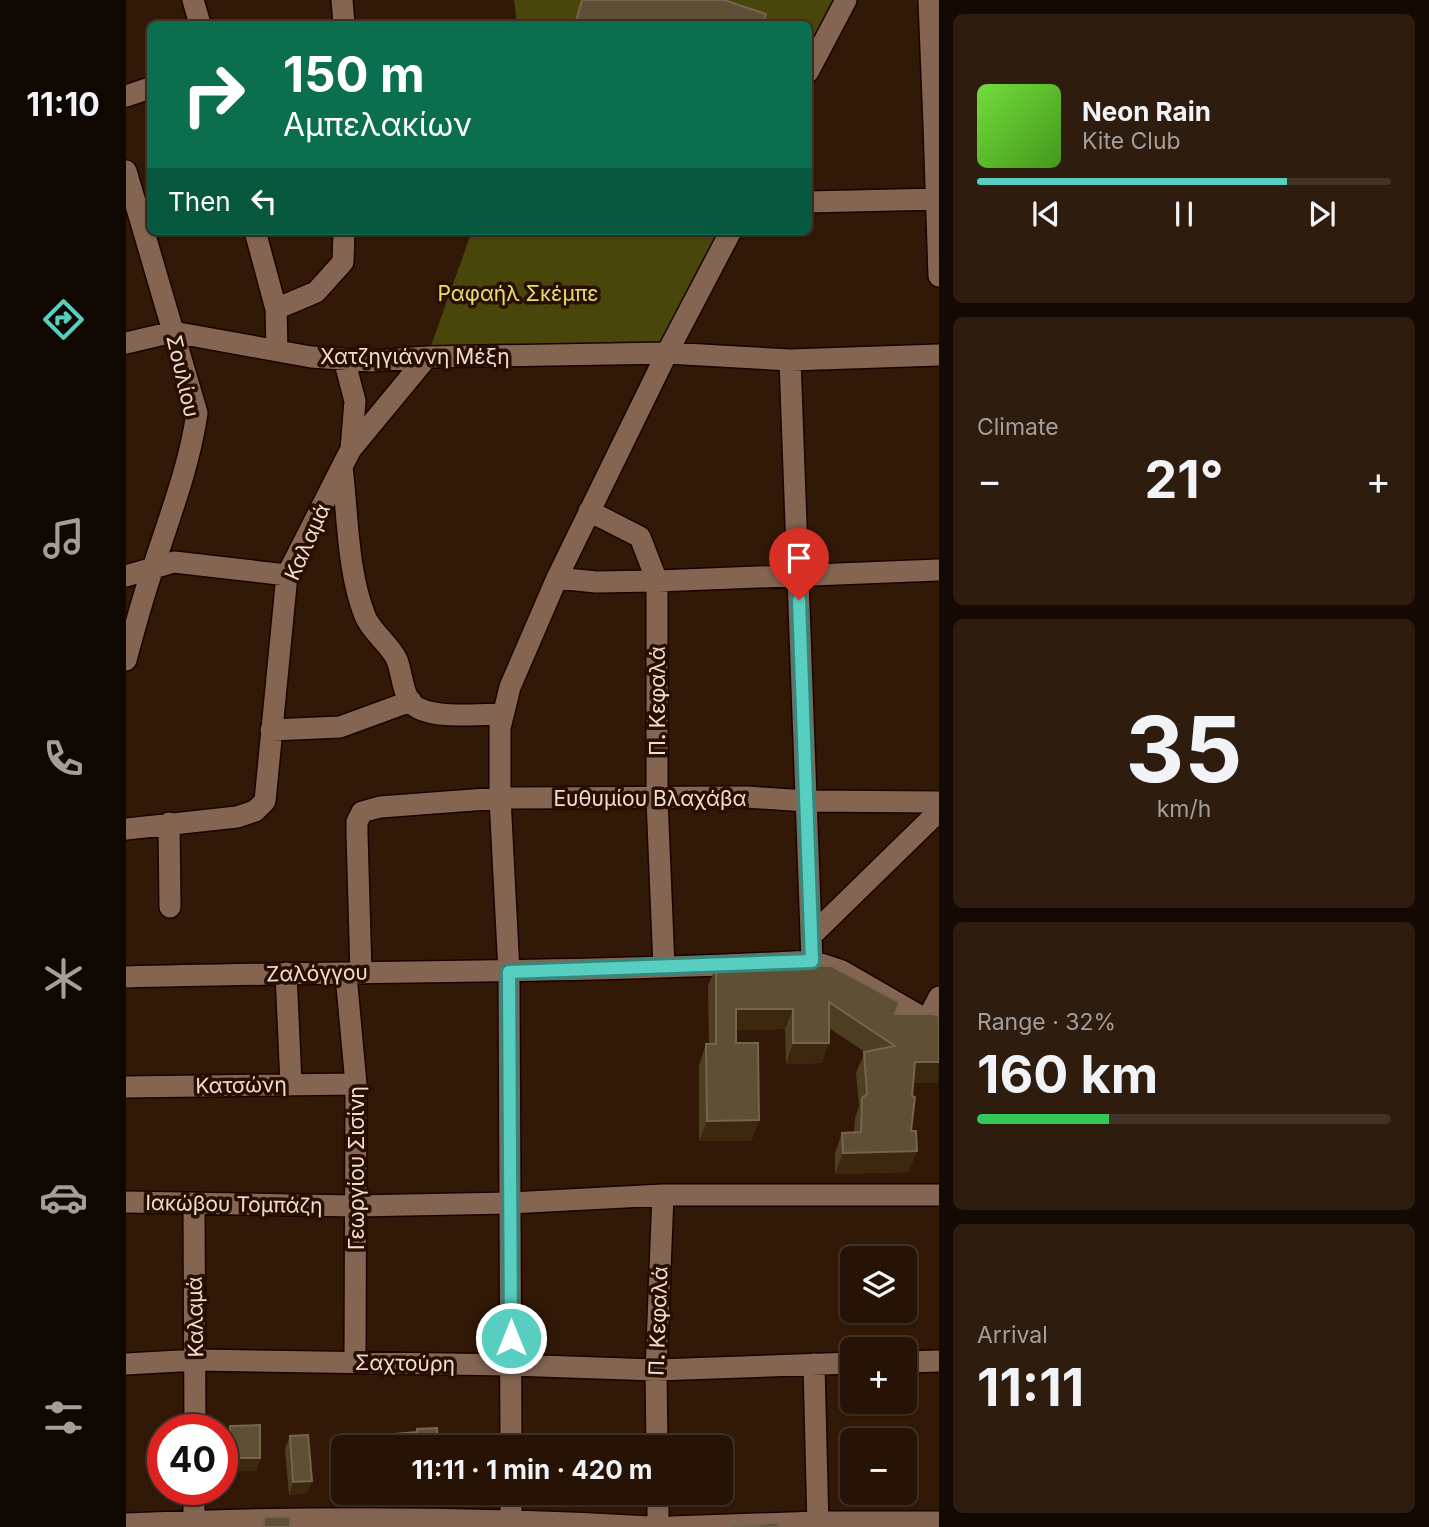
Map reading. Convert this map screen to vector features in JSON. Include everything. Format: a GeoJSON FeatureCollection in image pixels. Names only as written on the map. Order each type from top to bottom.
{"type":"FeatureCollection","features":[{"type":"Feature","properties":{"kind":"street"},"geometry":{"type":"LineString","coordinates":[[193,0],[199,21]]}},
{"type":"Feature","properties":{"kind":"street"},"geometry":{"type":"LineString","coordinates":[[342,0],[344,21]]}},
{"type":"Feature","properties":{"kind":"street"},"geometry":{"type":"LineString","coordinates":[[812,64],[846,0]]}},
{"type":"Feature","properties":{"kind":"street"},"geometry":{"type":"LineString","coordinates":[[929,0],[936,124],[939,276]]}},
{"type":"Feature","properties":{"kind":"street"},"geometry":{"type":"LineString","coordinates":[[126,96],[147,89]]}},
{"type":"Feature","properties":{"kind":"street","name":"Σουλίου"},"geometry":{"type":"LineString","coordinates":[[126,171],[197,414],[192,444],[176,502],[126,660]]}},
{"type":"Feature","properties":{"kind":"street"},"geometry":{"type":"LineString","coordinates":[[812,201],[938,199]]}},
{"type":"Feature","properties":{"kind":"street"},"geometry":{"type":"LineString","coordinates":[[256,235],[276,309],[276,350]]}},
{"type":"Feature","properties":{"kind":"street"},"geometry":{"type":"LineString","coordinates":[[276,309],[316,292],[343,262],[344,235]]}},
{"type":"Feature","properties":{"kind":"street"},"geometry":{"type":"LineString","coordinates":[[511,1435],[509,972],[500,798],[500,728],[510,687],[557,578],[667,353],[729,235]]}},
{"type":"Feature","properties":{"kind":"street","name":"Χατζηγιάννη Μέξη"},"geometry":{"type":"LineString","coordinates":[[126,343],[173,332],[311,357],[371,361],[426,357],[667,353],[790,360],[939,355]]}},
{"type":"Feature","properties":{"kind":"street","name":"Καλαμά"},"geometry":{"type":"LineString","coordinates":[[169,823],[237,817],[255,811],[265,801],[288,575],[347,458],[426,357]]}},
{"type":"Feature","properties":{"kind":"street"},"geometry":{"type":"LineString","coordinates":[[344,359],[355,401],[347,458],[353,572],[367,620],[397,659],[406,693],[415,707],[427,712],[452,714],[503,714]]}},
{"type":"Feature","properties":{"kind":"street"},"geometry":{"type":"LineString","coordinates":[[790,360],[812,961],[842,971],[933,1024],[939,998]]}},
{"type":"Feature","properties":{"kind":"street","name":"Π. Κεφαλά"},"geometry":{"type":"LineString","coordinates":[[589,511],[640,537],[657,581],[657,799],[664,967]]}},
{"type":"Feature","properties":{"kind":"street"},"geometry":{"type":"LineString","coordinates":[[126,576],[174,562],[288,575]]}},
{"type":"Feature","properties":{"kind":"street"},"geometry":{"type":"LineString","coordinates":[[557,578],[596,582],[657,581],[939,570]]}},
{"type":"Feature","properties":{"kind":"street"},"geometry":{"type":"LineString","coordinates":[[271,730],[340,727],[411,701]]}},
{"type":"Feature","properties":{"kind":"street","name":"Ευθυμίου Βλαχάβα"},"geometry":{"type":"LineString","coordinates":[[362,812],[380,807],[500,798],[747,797],[806,802],[939,802]]}},
{"type":"Feature","properties":{"kind":"street"},"geometry":{"type":"LineString","coordinates":[[811,936],[939,811]]}},
{"type":"Feature","properties":{"kind":"street","name":"Γεωργίου Σισίνη"},"geometry":{"type":"LineString","coordinates":[[355,1363],[356,1084],[353,974],[357,822],[362,812]]}},
{"type":"Feature","properties":{"kind":"street"},"geometry":{"type":"LineString","coordinates":[[126,829],[169,823],[170,906]]}},
{"type":"Feature","properties":{"kind":"street","name":"Ζαλόγγου"},"geometry":{"type":"LineString","coordinates":[[126,977],[509,972],[812,961]]}},
{"type":"Feature","properties":{"kind":"street"},"geometry":{"type":"LineString","coordinates":[[286,973],[291,1084]]}},
{"type":"Feature","properties":{"kind":"street","name":"Κατσώνη"},"geometry":{"type":"LineString","coordinates":[[126,1087],[356,1084]]}},
{"type":"Feature","properties":{"kind":"street","name":"Π. Κεφαλά"},"geometry":{"type":"LineString","coordinates":[[657,1435],[656,1370],[663,1195]]}},
{"type":"Feature","properties":{"kind":"street","name":"Ιακώβου Τομπάζη"},"geometry":{"type":"LineString","coordinates":[[126,1202],[356,1206],[510,1203],[663,1195],[939,1195]]}},
{"type":"Feature","properties":{"kind":"street","name":"Καλαμά"},"geometry":{"type":"LineString","coordinates":[[194,1204],[195,1414]]}},
{"type":"Feature","properties":{"kind":"street","name":"Σαχτούρη"},"geometry":{"type":"LineString","coordinates":[[126,1364],[196,1360],[656,1370],[840,1363]]}},
{"type":"Feature","properties":{"kind":"street"},"geometry":{"type":"LineString","coordinates":[[917,1362],[939,1361]]}},
{"type":"Feature","properties":{"kind":"street"},"geometry":{"type":"LineString","coordinates":[[814,1364],[818,1524]]}},
{"type":"Feature","properties":{"kind":"street"},"geometry":{"type":"LineString","coordinates":[[194,1505],[194,1524]]}},
{"type":"Feature","properties":{"kind":"street"},"geometry":{"type":"LineString","coordinates":[[511,1505],[512,1523]]}},
{"type":"Feature","properties":{"kind":"street"},"geometry":{"type":"LineString","coordinates":[[658,1505],[658,1527]]}},
{"type":"Feature","properties":{"kind":"street"},"geometry":{"type":"LineString","coordinates":[[671,1527],[939,1522]]}},
{"type":"Feature","properties":{"kind":"street"},"geometry":{"type":"LineString","coordinates":[[126,1524],[512,1523],[650,1527]]}},
{"type":"Feature","properties":{"kind":"green space"},"geometry":{"type":"Polygon","coordinates":[[[514,0],[846,0],[812,66],[812,21],[517,21],[514,0]]]}},
{"type":"Feature","properties":{"kind":"green space","name":"Ραφαήλ Σκέμπε"},"geometry":{"type":"Polygon","coordinates":[[[471,235],[729,235],[667,353],[427,357],[471,235]]]}},
{"type":"Feature","properties":{"kind":"building"},"geometry":{"type":"Polygon","coordinates":[[[582,0],[724,0],[766,14],[763,21],[576,21],[582,0]]]}},
{"type":"Feature","properties":{"kind":"building"},"geometry":{"type":"Polygon","coordinates":[[[716,966],[831,966],[899,1002],[895,1014],[939,1016],[939,1062],[915,1062],[911,1131],[916,1131],[917,1151],[843,1153],[842,1133],[861,1132],[862,1098],[867,1094],[864,1052],[895,1046],[829,1002],[829,1043],[793,1043],[793,1009],[736,1009],[736,1043],[758,1043],[759,1120],[707,1121],[706,1044],[716,1044],[716,966]]]}},
{"type":"Feature","properties":{"kind":"building"},"geometry":{"type":"Polygon","coordinates":[[[260,1425],[260,1458],[238,1458],[238,1426],[260,1425]]]}},
{"type":"Feature","properties":{"kind":"building"},"geometry":{"type":"Polygon","coordinates":[[[437,1428],[437,1435],[383,1435],[417,1432],[417,1429],[437,1428]]]}},
{"type":"Feature","properties":{"kind":"building"},"geometry":{"type":"Polygon","coordinates":[[[308,1435],[312,1481],[293,1482],[290,1436],[308,1435]]]}},
{"type":"Feature","properties":{"kind":"building"},"geometry":{"type":"Polygon","coordinates":[[[264,1517],[290,1517],[290,1527],[264,1527],[264,1517]]]}},
{"type":"Feature","properties":{"kind":"building"},"geometry":{"type":"Polygon","coordinates":[[[778,1523],[778,1527],[731,1527],[778,1523]]]}},
{"type":"Feature","properties":{"kind":"route"},"geometry":{"type":"LineString","coordinates":[[511,1338],[509,972],[812,961],[799,600]]}}]}
